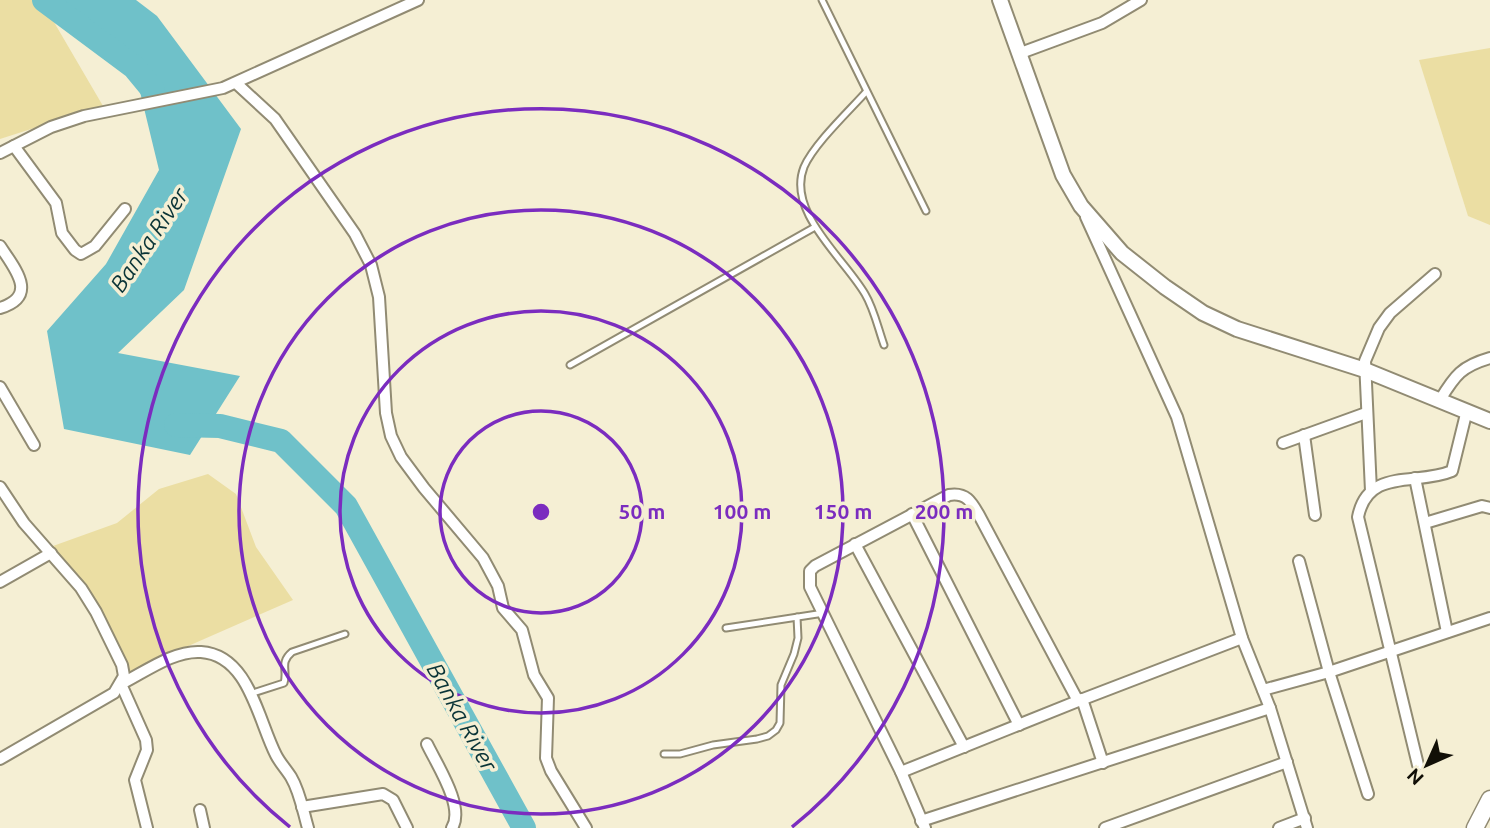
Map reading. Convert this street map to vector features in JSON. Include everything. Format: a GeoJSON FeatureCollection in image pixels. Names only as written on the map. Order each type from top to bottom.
{"type":"FeatureCollection","features":[{"type":"Feature","properties":{"kind":"main road"},"geometry":{"type":"LineString","coordinates":[[1475,828],[1490,799]]}},
{"type":"Feature","properties":{"kind":"street"},"geometry":{"type":"LineString","coordinates":[[0,153],[51,127],[84,116],[223,88],[418,0]]}},
{"type":"Feature","properties":{"kind":"street"},"geometry":{"type":"LineString","coordinates":[[1000,0],[1063,175],[1081,206],[1177,417],[1242,638],[1270,708],[1306,823],[1279,828]]}},
{"type":"Feature","properties":{"kind":"street"},"geometry":{"type":"LineString","coordinates":[[1018,54],[1102,23],[1141,0]]}},
{"type":"Feature","properties":{"kind":"street"},"geometry":{"type":"LineString","coordinates":[[236,83],[275,119],[355,234],[370,265],[379,297],[386,413],[391,436],[401,457],[424,488],[483,558],[498,586],[503,608],[522,630],[534,675],[548,698],[546,758],[551,771],[586,828]]}},
{"type":"Feature","properties":{"kind":"street"},"geometry":{"type":"LineString","coordinates":[[15,146],[56,203],[62,233],[81,254],[95,246],[125,209]]}},
{"type":"Feature","properties":{"kind":"street"},"geometry":{"type":"LineString","coordinates":[[1081,206],[1122,253],[1203,313],[1237,329],[1365,370],[1490,421]]}},
{"type":"Feature","properties":{"kind":"street"},"geometry":{"type":"LineString","coordinates":[[0,246],[20,278],[22,290],[18,299],[0,308]]}},
{"type":"Feature","properties":{"kind":"street"},"geometry":{"type":"LineString","coordinates":[[1371,491],[1365,370],[1371,343],[1385,320],[1404,299],[1434,274]]}},
{"type":"Feature","properties":{"kind":"street"},"geometry":{"type":"LineString","coordinates":[[1440,400],[1459,372],[1472,363],[1490,358]]}},
{"type":"Feature","properties":{"kind":"street"},"geometry":{"type":"LineString","coordinates":[[0,387],[34,445]]}},
{"type":"Feature","properties":{"kind":"street"},"geometry":{"type":"LineString","coordinates":[[1418,765],[1358,517],[1361,503],[1371,491],[1383,484],[1449,473],[1455,468],[1466,410]]}},
{"type":"Feature","properties":{"kind":"street"},"geometry":{"type":"LineString","coordinates":[[1283,443],[1366,413]]}},
{"type":"Feature","properties":{"kind":"street"},"geometry":{"type":"LineString","coordinates":[[1304,435],[1315,515]]}},
{"type":"Feature","properties":{"kind":"street"},"geometry":{"type":"LineString","coordinates":[[1415,478],[1447,632]]}},
{"type":"Feature","properties":{"kind":"street"},"geometry":{"type":"LineString","coordinates":[[0,487],[24,523],[81,588],[122,665],[124,676],[114,693],[0,759]]}},
{"type":"Feature","properties":{"kind":"street"},"geometry":{"type":"LineString","coordinates":[[1103,763],[1080,700],[971,501],[964,495],[949,495],[855,544],[810,571],[810,587],[901,772],[923,824],[1270,708]]}},
{"type":"Feature","properties":{"kind":"street"},"geometry":{"type":"LineString","coordinates":[[1425,523],[1482,506],[1490,508]]}},
{"type":"Feature","properties":{"kind":"street"},"geometry":{"type":"LineString","coordinates":[[912,514],[1019,725]]}},
{"type":"Feature","properties":{"kind":"street"},"geometry":{"type":"LineString","coordinates":[[855,544],[964,747]]}},
{"type":"Feature","properties":{"kind":"street"},"geometry":{"type":"LineString","coordinates":[[0,582],[51,553]]}},
{"type":"Feature","properties":{"kind":"street"},"geometry":{"type":"LineString","coordinates":[[1299,561],[1329,672],[1368,794]]}},
{"type":"Feature","properties":{"kind":"street"},"geometry":{"type":"LineString","coordinates":[[1262,690],[1329,672],[1490,618]]}},
{"type":"Feature","properties":{"kind":"street"},"geometry":{"type":"LineString","coordinates":[[901,772],[1242,638]]}},
{"type":"Feature","properties":{"kind":"street"},"geometry":{"type":"LineString","coordinates":[[121,684],[180,655],[198,652],[214,654],[228,662],[250,694],[275,753],[292,778],[308,828]]}},
{"type":"Feature","properties":{"kind":"street"},"geometry":{"type":"LineString","coordinates":[[121,684],[148,750],[135,780],[147,828]]}},
{"type":"Feature","properties":{"kind":"street"},"geometry":{"type":"LineString","coordinates":[[426,744],[454,803],[457,816],[452,828]]}},
{"type":"Feature","properties":{"kind":"street"},"geometry":{"type":"LineString","coordinates":[[1105,828],[1287,762]]}},
{"type":"Feature","properties":{"kind":"street"},"geometry":{"type":"LineString","coordinates":[[302,807],[383,794],[393,800],[407,828]]}},
{"type":"Feature","properties":{"kind":"street"},"geometry":{"type":"LineString","coordinates":[[200,810],[204,828]]}},
{"type":"Feature","properties":{"kind":"lane"},"geometry":{"type":"LineString","coordinates":[[822,0],[926,211]]}},
{"type":"Feature","properties":{"kind":"lane"},"geometry":{"type":"LineString","coordinates":[[866,92],[816,149],[804,168],[801,186],[806,209],[814,227],[853,273],[868,298],[884,345]]}},
{"type":"Feature","properties":{"kind":"lane"},"geometry":{"type":"LineString","coordinates":[[570,365],[814,227]]}},
{"type":"Feature","properties":{"kind":"lane"},"geometry":{"type":"LineString","coordinates":[[726,628],[824,612]]}},
{"type":"Feature","properties":{"kind":"lane"},"geometry":{"type":"LineString","coordinates":[[664,754],[680,754],[713,745],[757,739],[776,730],[780,723],[780,685],[798,638],[797,617]]}},
{"type":"Feature","properties":{"kind":"lane"},"geometry":{"type":"LineString","coordinates":[[250,694],[284,683],[286,679],[283,664],[292,652],[345,634]]}},
{"type":"Feature","properties":{"kind":"shaded area"},"geometry":{"type":"Polygon","coordinates":[[[0,0],[58,0],[51,17],[103,106],[0,139],[0,0]]]}},
{"type":"Feature","properties":{"kind":"shaded area"},"geometry":{"type":"Polygon","coordinates":[[[1490,48],[1490,225],[1468,216],[1419,60],[1490,48]]]}},
{"type":"Feature","properties":{"kind":"shaded area"},"geometry":{"type":"Polygon","coordinates":[[[208,474],[236,494],[256,547],[293,600],[129,672],[53,546],[117,523],[159,489],[208,474]]]}},
{"type":"Feature","properties":{"kind":"water"},"geometry":{"type":"Polygon","coordinates":[[[44,0],[136,0],[157,16],[241,129],[184,290],[118,353],[240,376],[190,455],[64,429],[47,331],[106,264],[159,170],[134,67],[44,0]]]}},
{"type":"Feature","properties":{"kind":"waterway","name":"Banka River"},"geometry":{"type":"LineString","coordinates":[[44,0],[134,67],[153,90]]}},
{"type":"Feature","properties":{"kind":"waterway","name":"Banka River"},"geometry":{"type":"LineString","coordinates":[[176,425],[220,426],[281,441],[346,506],[524,828]]}}]}
